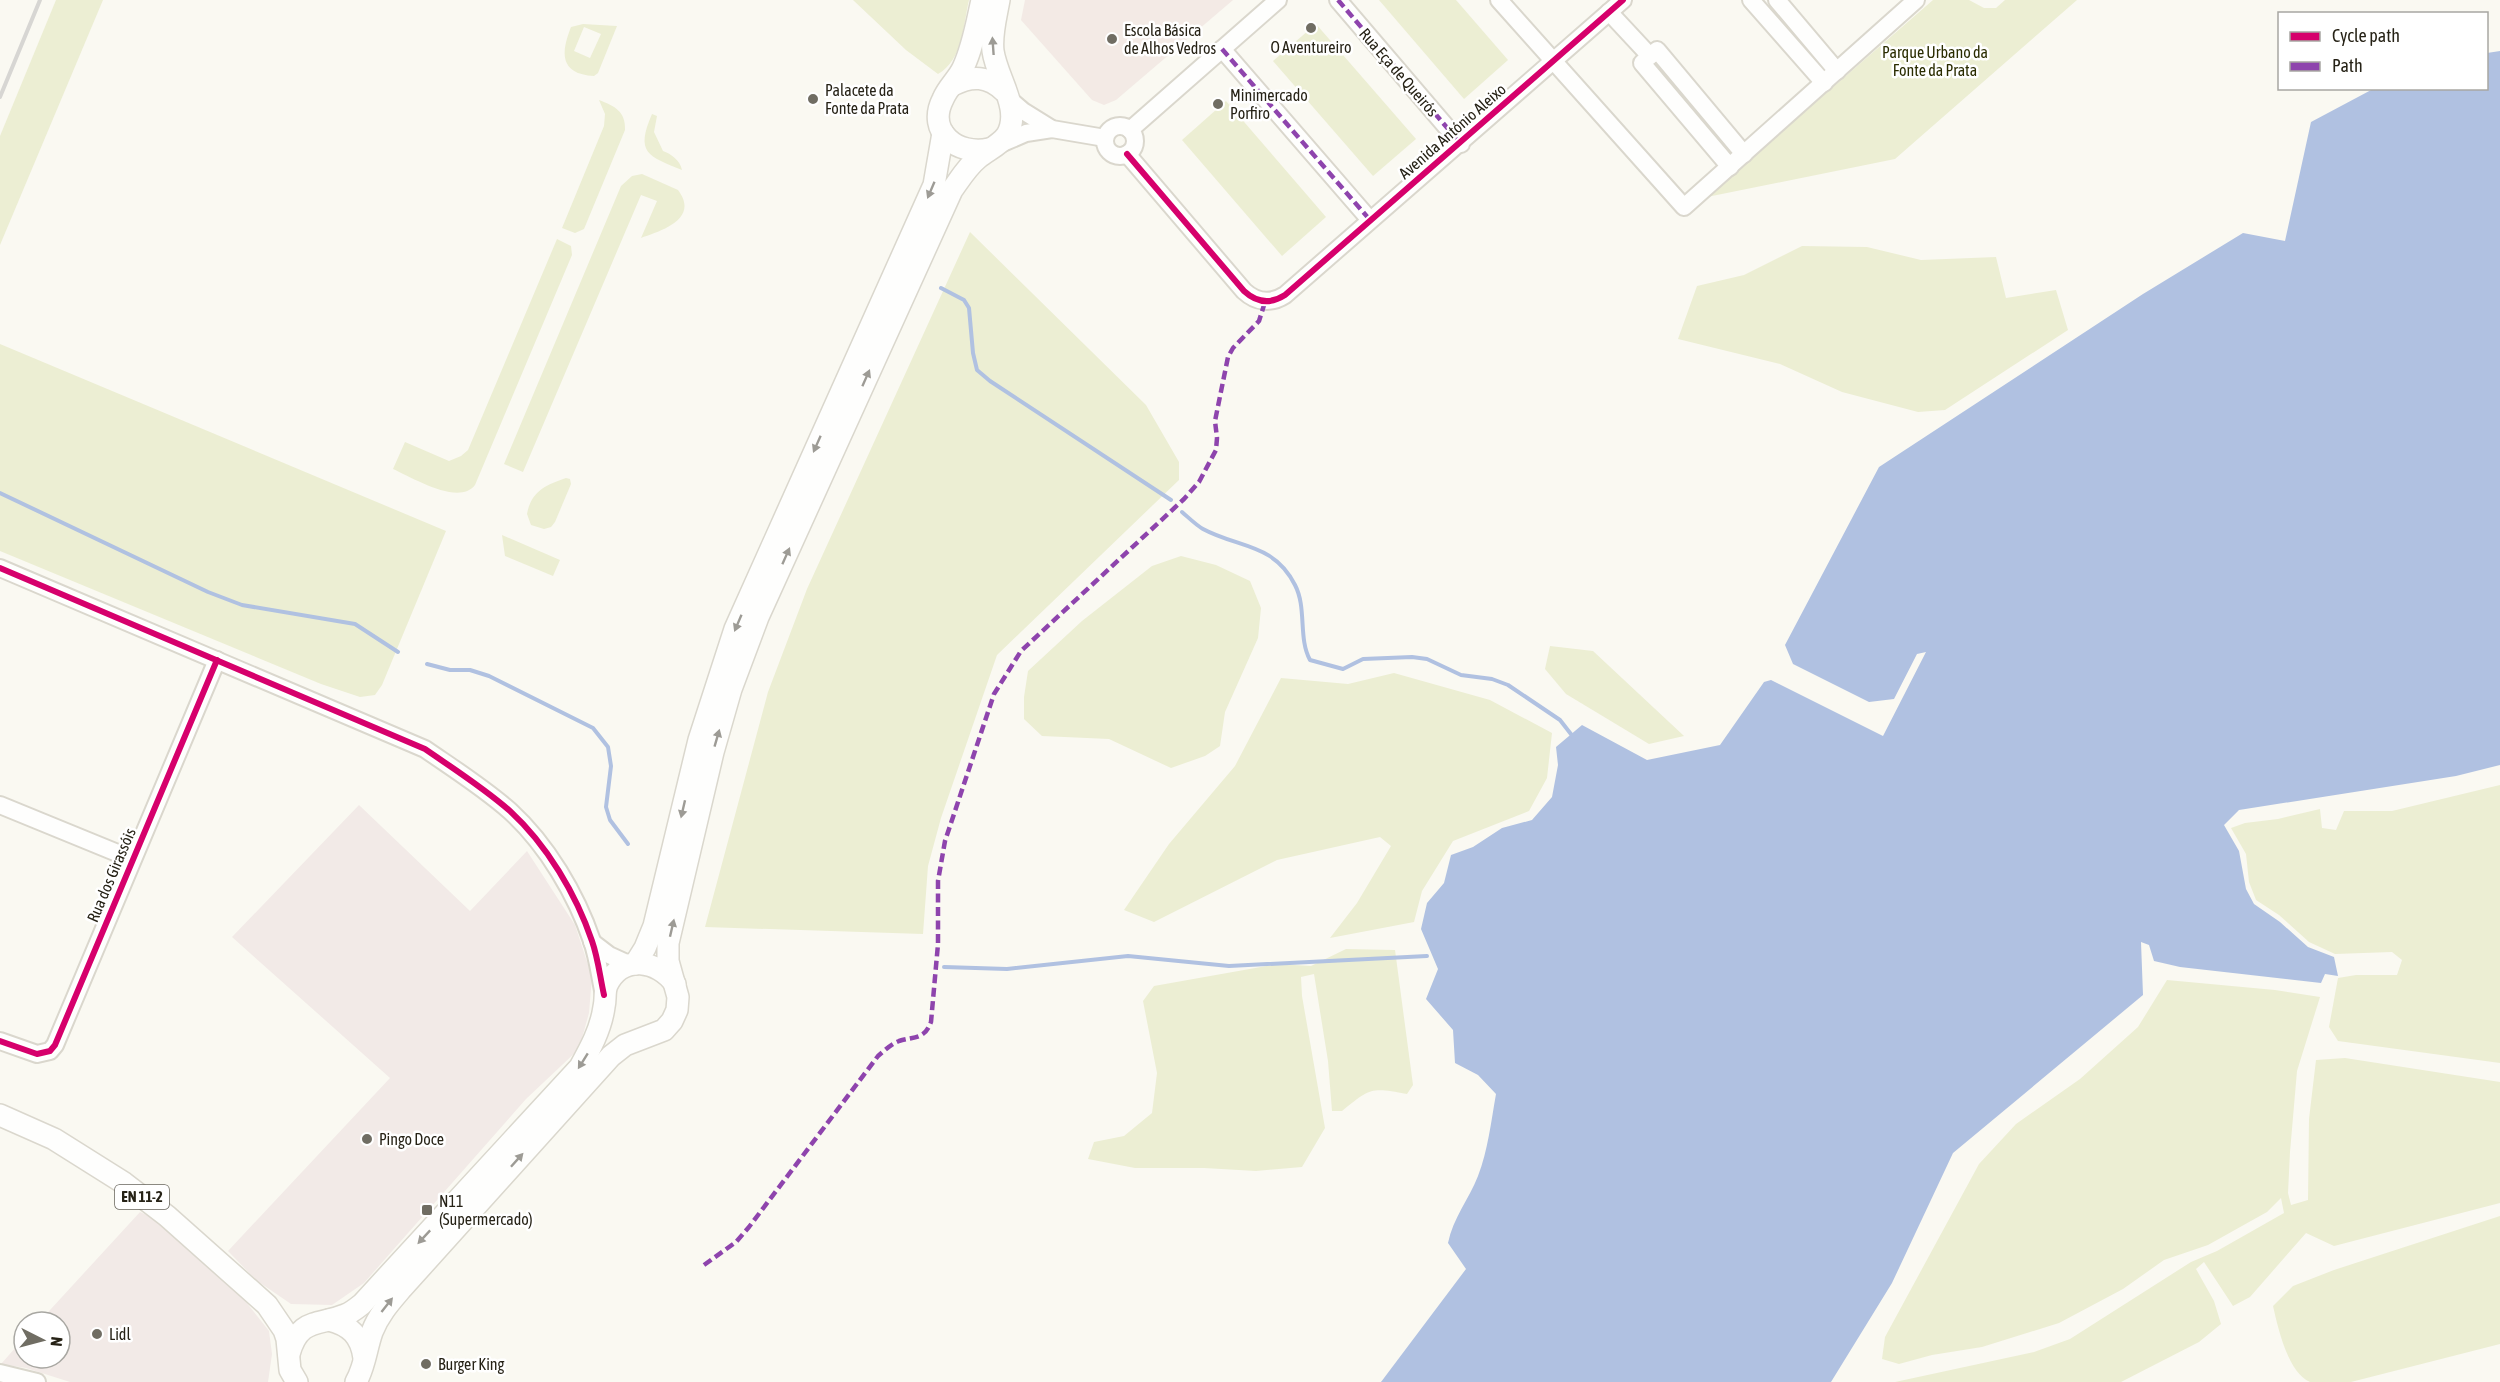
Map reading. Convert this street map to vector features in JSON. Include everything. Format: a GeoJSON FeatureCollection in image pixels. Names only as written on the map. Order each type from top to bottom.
{"type":"FeatureCollection","features":[{"type":"Feature","properties":{"kind":"main road"},"geometry":{"type":"LineString","coordinates":[[324,1320],[348,1314],[362,1304],[580,1067],[597,1033],[604,1001],[613,976],[633,964],[645,948],[654,926],[699,740],[735,629],[934,185],[943,133],[939,113],[942,100],[964,67],[982,0]]}},
{"type":"Feature","properties":{"kind":"main road"},"geometry":{"type":"LineString","coordinates":[[362,1373],[372,1331],[382,1310],[611,1056],[625,1045],[664,1030],[672,1021],[677,1010],[678,997],[668,961],[670,934],[713,752],[731,689],[758,617],[947,201],[966,169],[1006,136],[1011,125],[1013,112],[993,49],[993,33],[999,0]]}},
{"type":"Feature","properties":{"kind":"main road"},"geometry":{"type":"LineString","coordinates":[[953,86],[974,77],[996,84],[1007,95]]}},
{"type":"Feature","properties":{"kind":"main road"},"geometry":{"type":"LineString","coordinates":[[943,133],[963,150],[976,152],[993,147]]}},
{"type":"Feature","properties":{"kind":"main road"},"geometry":{"type":"LineString","coordinates":[[633,964],[647,964],[658,968],[668,975],[675,985]]}},
{"type":"Feature","properties":{"kind":"main road"},"geometry":{"type":"LineString","coordinates":[[604,1001],[609,1019],[617,1029],[640,1038]]}},
{"type":"Feature","properties":{"kind":"main road","name":"EN 11-2"},"geometry":{"type":"LineString","coordinates":[[0,1115],[54,1139],[124,1183],[167,1216],[267,1305],[284,1330],[291,1372]]}},
{"type":"Feature","properties":{"kind":"main road","name":"EN 11-2"},"geometry":{"type":"LineString","coordinates":[[267,1305],[297,1316],[324,1320],[350,1328],[363,1347],[362,1373]]}},
{"type":"Feature","properties":{"kind":"main road","name":"EN 11-2"},"geometry":{"type":"LineString","coordinates":[[291,1372],[298,1332],[308,1325],[324,1320]]}},
{"type":"Feature","properties":{"kind":"street"},"geometry":{"type":"LineString","coordinates":[[1130,130],[1278,0]]}},
{"type":"Feature","properties":{"kind":"street","name":"Rua Eça de Queirós"},"geometry":{"type":"LineString","coordinates":[[1338,0],[1461,144]]}},
{"type":"Feature","properties":{"kind":"street"},"geometry":{"type":"LineString","coordinates":[[1499,0],[1684,207],[1916,0]]}},
{"type":"Feature","properties":{"kind":"street","name":"Avenida António Aleixo"},"geometry":{"type":"LineString","coordinates":[[1127,154],[1187,227],[1250,297],[1256,300],[1272,301],[1285,295],[1299,283],[1461,144],[1623,0]]}},
{"type":"Feature","properties":{"kind":"street"},"geometry":{"type":"LineString","coordinates":[[1751,0],[1824,83]]}},
{"type":"Feature","properties":{"kind":"street"},"geometry":{"type":"LineString","coordinates":[[1777,0],[1837,71]]}},
{"type":"Feature","properties":{"kind":"street"},"geometry":{"type":"LineString","coordinates":[[1609,12],[1650,56]]}},
{"type":"Feature","properties":{"kind":"street"},"geometry":{"type":"LineString","coordinates":[[1222,49],[1370,220]]}},
{"type":"Feature","properties":{"kind":"street"},"geometry":{"type":"LineString","coordinates":[[1730,167],[1642,63],[1658,50],[1744,154]]}},
{"type":"Feature","properties":{"kind":"street"},"geometry":{"type":"LineString","coordinates":[[1007,95],[1023,111],[1052,129]]}},
{"type":"Feature","properties":{"kind":"street"},"geometry":{"type":"LineString","coordinates":[[1122,126],[1130,130],[1134,143],[1127,154],[1118,156],[1109,152],[1105,138],[1113,128],[1122,126]]}},
{"type":"Feature","properties":{"kind":"street"},"geometry":{"type":"LineString","coordinates":[[993,147],[1026,134],[1052,129],[1105,138]]}},
{"type":"Feature","properties":{"kind":"street"},"geometry":{"type":"LineString","coordinates":[[0,568],[425,749],[462,774],[510,812],[548,854],[576,905],[592,942],[604,1001]]}},
{"type":"Feature","properties":{"kind":"street","name":"Rua dos Girassóis"},"geometry":{"type":"LineString","coordinates":[[0,1041],[37,1054],[50,1051],[55,1045],[217,660]]}},
{"type":"Feature","properties":{"kind":"street"},"geometry":{"type":"LineString","coordinates":[[0,805],[132,859]]}},
{"type":"Feature","properties":{"kind":"street"},"geometry":{"type":"LineString","coordinates":[[592,942],[609,955],[633,964]]}},
{"type":"Feature","properties":{"kind":"street"},"geometry":{"type":"LineString","coordinates":[[0,1373],[37,1382]]}},
{"type":"Feature","properties":{"kind":"shaded area","name":"Escola Básica de Alhos Vedros"},"geometry":{"type":"Polygon","coordinates":[[[1025,0],[1233,0],[1116,100],[1104,105],[1092,100],[1021,20],[1025,0]]]}},
{"type":"Feature","properties":{"kind":"shaded area"},"geometry":{"type":"Polygon","coordinates":[[[359,805],[470,911],[527,851],[575,925],[592,977],[589,1013],[579,1049],[526,1099],[364,1283],[332,1305],[291,1304],[256,1280],[228,1251],[390,1078],[232,937],[359,805]]]}},
{"type":"Feature","properties":{"kind":"shaded area"},"geometry":{"type":"Polygon","coordinates":[[[140,1212],[160,1221],[246,1302],[269,1331],[272,1354],[268,1382],[70,1382],[32,1370],[72,1370],[72,1310],[50,1310],[140,1212]]]}},
{"type":"Feature","properties":{"kind":"shaded area"},"geometry":{"type":"Polygon","coordinates":[[[12,1352],[12,1366],[1,1364],[12,1352]]]}},
{"type":"Feature","properties":{"kind":"green space"},"geometry":{"type":"Polygon","coordinates":[[[56,0],[103,0],[0,245],[0,136],[56,0]]]}},
{"type":"Feature","properties":{"kind":"green space"},"geometry":{"type":"Polygon","coordinates":[[[853,0],[969,0],[961,41],[953,60],[938,74],[906,50],[853,0]]]}},
{"type":"Feature","properties":{"kind":"green space"},"geometry":{"type":"Polygon","coordinates":[[[1379,0],[1456,0],[1508,60],[1464,99],[1379,0]]]}},
{"type":"Feature","properties":{"kind":"green space","name":"Parque Urbano da Fonte da Prata"},"geometry":{"type":"Polygon","coordinates":[[[1933,0],[1969,0],[1984,8],[1996,8],[2005,0],[2077,0],[1895,159],[1707,197],[1933,0]]]}},
{"type":"Feature","properties":{"kind":"green space"},"geometry":{"type":"Polygon","coordinates":[[[583,24],[617,26],[598,73],[594,76],[574,71],[566,60],[565,45],[571,27],[583,24]],[[584,27],[574,51],[590,58],[601,34],[584,27]]]}},
{"type":"Feature","properties":{"kind":"green space"},"geometry":{"type":"Polygon","coordinates":[[[1316,24],[1416,139],[1373,176],[1273,61],[1316,24]]]}},
{"type":"Feature","properties":{"kind":"green space"},"geometry":{"type":"Polygon","coordinates":[[[599,100],[618,110],[623,118],[625,130],[584,229],[575,233],[562,228],[604,126],[605,114],[599,100]]]}},
{"type":"Feature","properties":{"kind":"green space"},"geometry":{"type":"Polygon","coordinates":[[[1226,101],[1326,217],[1282,256],[1182,140],[1226,101]]]}},
{"type":"Feature","properties":{"kind":"green space"},"geometry":{"type":"Polygon","coordinates":[[[652,114],[657,116],[654,132],[663,151],[675,158],[682,170],[661,161],[648,151],[645,137],[652,114]]]}},
{"type":"Feature","properties":{"kind":"green space"},"geometry":{"type":"Polygon","coordinates":[[[642,174],[678,190],[684,200],[681,216],[658,232],[641,238],[657,201],[641,195],[523,472],[504,464],[621,186],[632,176],[642,174]]]}},
{"type":"Feature","properties":{"kind":"green space"},"geometry":{"type":"Polygon","coordinates":[[[970,232],[1146,405],[1179,462],[1179,480],[997,655],[941,818],[928,866],[923,934],[705,927],[768,692],[807,589],[970,232]]]}},
{"type":"Feature","properties":{"kind":"green space"},"geometry":{"type":"Polygon","coordinates":[[[557,239],[571,246],[572,255],[475,485],[468,491],[447,492],[393,469],[405,442],[449,461],[468,450],[557,239]]]}},
{"type":"Feature","properties":{"kind":"green space"},"geometry":{"type":"Polygon","coordinates":[[[1802,246],[1867,247],[1921,260],[1996,257],[2006,298],[2056,290],[2068,330],[1945,410],[1918,412],[1842,392],[1780,364],[1678,339],[1697,286],[1744,275],[1802,246]]]}},
{"type":"Feature","properties":{"kind":"green space"},"geometry":{"type":"Polygon","coordinates":[[[0,344],[446,531],[382,685],[375,695],[360,697],[321,684],[0,551],[0,344]]]}},
{"type":"Feature","properties":{"kind":"green space"},"geometry":{"type":"Polygon","coordinates":[[[566,478],[570,479],[571,484],[555,522],[551,527],[544,529],[531,525],[527,514],[536,494],[546,486],[566,478]]]}},
{"type":"Feature","properties":{"kind":"green space"},"geometry":{"type":"Polygon","coordinates":[[[502,535],[560,560],[553,576],[505,556],[502,535]]]}},
{"type":"Feature","properties":{"kind":"green space"},"geometry":{"type":"Polygon","coordinates":[[[1181,556],[1216,565],[1250,581],[1261,608],[1258,638],[1225,712],[1220,746],[1205,756],[1171,768],[1109,739],[1042,736],[1024,719],[1024,697],[1028,671],[1082,621],[1152,566],[1181,556]]]}},
{"type":"Feature","properties":{"kind":"green space"},"geometry":{"type":"Polygon","coordinates":[[[1550,646],[1593,651],[1684,736],[1649,744],[1566,694],[1545,669],[1550,646]]]}},
{"type":"Feature","properties":{"kind":"green space"},"geometry":{"type":"Polygon","coordinates":[[[1394,673],[1490,700],[1552,733],[1547,778],[1529,811],[1453,841],[1422,891],[1414,922],[1330,938],[1357,903],[1391,846],[1380,837],[1277,860],[1154,922],[1124,910],[1169,844],[1235,766],[1281,678],[1348,684],[1394,673]]]}},
{"type":"Feature","properties":{"kind":"green space"},"geometry":{"type":"Polygon","coordinates":[[[2500,785],[2500,1063],[2338,1041],[2329,1027],[2338,978],[2356,975],[2397,975],[2402,960],[2392,952],[2335,954],[2309,942],[2279,915],[2256,900],[2249,882],[2246,854],[2231,828],[2245,823],[2278,819],[2320,809],[2322,828],[2336,830],[2344,811],[2392,811],[2500,785]]]}},
{"type":"Feature","properties":{"kind":"green space"},"geometry":{"type":"Polygon","coordinates":[[[1346,949],[1395,950],[1413,1085],[1407,1094],[1386,1090],[1372,1091],[1342,1111],[1332,1111],[1328,1061],[1314,974],[1301,977],[1302,996],[1325,1128],[1302,1167],[1256,1171],[1135,1168],[1088,1159],[1094,1142],[1124,1136],[1152,1113],[1157,1073],[1143,1001],[1154,986],[1278,964],[1311,966],[1346,949]]]}},
{"type":"Feature","properties":{"kind":"green space"},"geometry":{"type":"Polygon","coordinates":[[[2167,980],[2275,990],[2320,997],[2297,1071],[2288,1193],[2291,1205],[2308,1200],[2309,1119],[2316,1060],[2345,1058],[2500,1082],[2500,1203],[2334,1246],[2306,1233],[2250,1297],[2233,1306],[2204,1262],[2196,1269],[2214,1301],[2221,1324],[2199,1342],[2121,1382],[1895,1382],[2034,1352],[2070,1339],[2191,1262],[2217,1251],[2284,1213],[2281,1198],[2267,1212],[2208,1245],[2164,1260],[2123,1289],[2059,1323],[1982,1347],[1932,1355],[1899,1364],[1882,1359],[1885,1337],[1979,1164],[2016,1124],[2080,1079],[2138,1027],[2167,980]]]}},
{"type":"Feature","properties":{"kind":"green space"},"geometry":{"type":"Polygon","coordinates":[[[2500,1216],[2500,1344],[2351,1382],[2310,1382],[2302,1377],[2285,1349],[2273,1306],[2293,1286],[2334,1270],[2500,1216]]]}},
{"type":"Feature","properties":{"kind":"water"},"geometry":{"type":"Polygon","coordinates":[[[2500,51],[2500,765],[2456,776],[2239,810],[2224,825],[2239,851],[2246,889],[2254,904],[2280,922],[2308,947],[2334,957],[2338,976],[2325,974],[2321,983],[2180,967],[2154,961],[2149,945],[2141,942],[2143,995],[1953,1153],[1892,1283],[1831,1382],[1381,1382],[1466,1269],[1448,1243],[1481,1166],[1496,1094],[1478,1075],[1455,1063],[1453,1030],[1426,999],[1438,969],[1421,929],[1427,903],[1444,883],[1451,855],[1473,847],[1502,828],[1532,820],[1552,797],[1558,765],[1556,747],[1582,725],[1647,760],[1720,745],[1764,682],[1771,680],[1883,736],[1926,652],[1917,654],[1894,699],[1869,702],[1793,664],[1785,645],[1879,467],[2143,294],[2243,233],[2285,241],[2311,122],[2371,90],[2488,90],[2488,53],[2500,51]]]}},
{"type":"Feature","properties":{"kind":"waterway"},"geometry":{"type":"LineString","coordinates":[[941,288],[964,300],[969,308],[977,370],[990,381],[1171,500]]}},
{"type":"Feature","properties":{"kind":"waterway"},"geometry":{"type":"LineString","coordinates":[[0,493],[208,592],[242,605],[355,624],[398,652]]}},
{"type":"Feature","properties":{"kind":"waterway"},"geometry":{"type":"LineString","coordinates":[[1182,512],[1203,529],[1266,554],[1286,571],[1299,594],[1304,642],[1310,660],[1343,669],[1363,659],[1412,657],[1427,659],[1461,675],[1492,679],[1508,685],[1560,720],[1574,738]]}},
{"type":"Feature","properties":{"kind":"waterway"},"geometry":{"type":"LineString","coordinates":[[427,664],[450,670],[470,670],[489,676],[593,728],[608,747],[611,766],[606,807],[610,820],[628,844]]}},
{"type":"Feature","properties":{"kind":"waterway"},"geometry":{"type":"LineString","coordinates":[[944,967],[1007,969],[1128,956],[1229,966],[1427,956]]}},
{"type":"Feature","properties":{"kind":"railway"},"geometry":{"type":"LineString","coordinates":[[0,97],[40,0]]}},
{"type":"Feature","properties":{"kind":"marked path"},"geometry":{"type":"LineString","coordinates":[[1338,0],[1461,144]]}},
{"type":"Feature","properties":{"kind":"marked path"},"geometry":{"type":"LineString","coordinates":[[1222,49],[1370,220]]}},
{"type":"Feature","properties":{"kind":"marked path"},"geometry":{"type":"LineString","coordinates":[[704,1265],[736,1242],[749,1227],[878,1056],[896,1042],[922,1035],[928,1028],[931,1022],[938,944],[938,881],[945,841],[994,694],[1021,651],[1184,499],[1199,482],[1216,450],[1215,421],[1228,357],[1233,348],[1259,321],[1265,302]]}},
{"type":"Feature","properties":{"kind":"cycle path"},"geometry":{"type":"LineString","coordinates":[[1127,154],[1244,291],[1259,300],[1275,300],[1285,295],[1623,0]]}},
{"type":"Feature","properties":{"kind":"cycle path"},"geometry":{"type":"LineString","coordinates":[[0,568],[425,749],[469,779],[523,824],[559,871],[578,906],[592,941],[604,995]]}},
{"type":"Feature","properties":{"kind":"cycle path"},"geometry":{"type":"LineString","coordinates":[[0,1041],[37,1054],[50,1051],[55,1045],[217,660]]}},
{"type":"Feature","properties":{"kind":"place","name":"O Aventureiro"},"geometry":{"type":"Point","coordinates":[1311,28]}},
{"type":"Feature","properties":{"kind":"place","name":"Escola Básica de Alhos Vedros"},"geometry":{"type":"Point","coordinates":[1112,39]}},
{"type":"Feature","properties":{"kind":"place","name":"Palacete da Fonte da Prata"},"geometry":{"type":"Point","coordinates":[813,99]}},
{"type":"Feature","properties":{"kind":"place","name":"Minimercado Porfiro"},"geometry":{"type":"Point","coordinates":[1218,104]}},
{"type":"Feature","properties":{"kind":"place","name":"Pingo Doce"},"geometry":{"type":"Point","coordinates":[367,1139]}},
{"type":"Feature","properties":{"kind":"place","name":"N11 (Supermercado)"},"geometry":{"type":"Point","coordinates":[427,1210]}},
{"type":"Feature","properties":{"kind":"place","name":"Lidl"},"geometry":{"type":"Point","coordinates":[97,1334]}},
{"type":"Feature","properties":{"kind":"place","name":"Burger King"},"geometry":{"type":"Point","coordinates":[426,1364]}}]}
